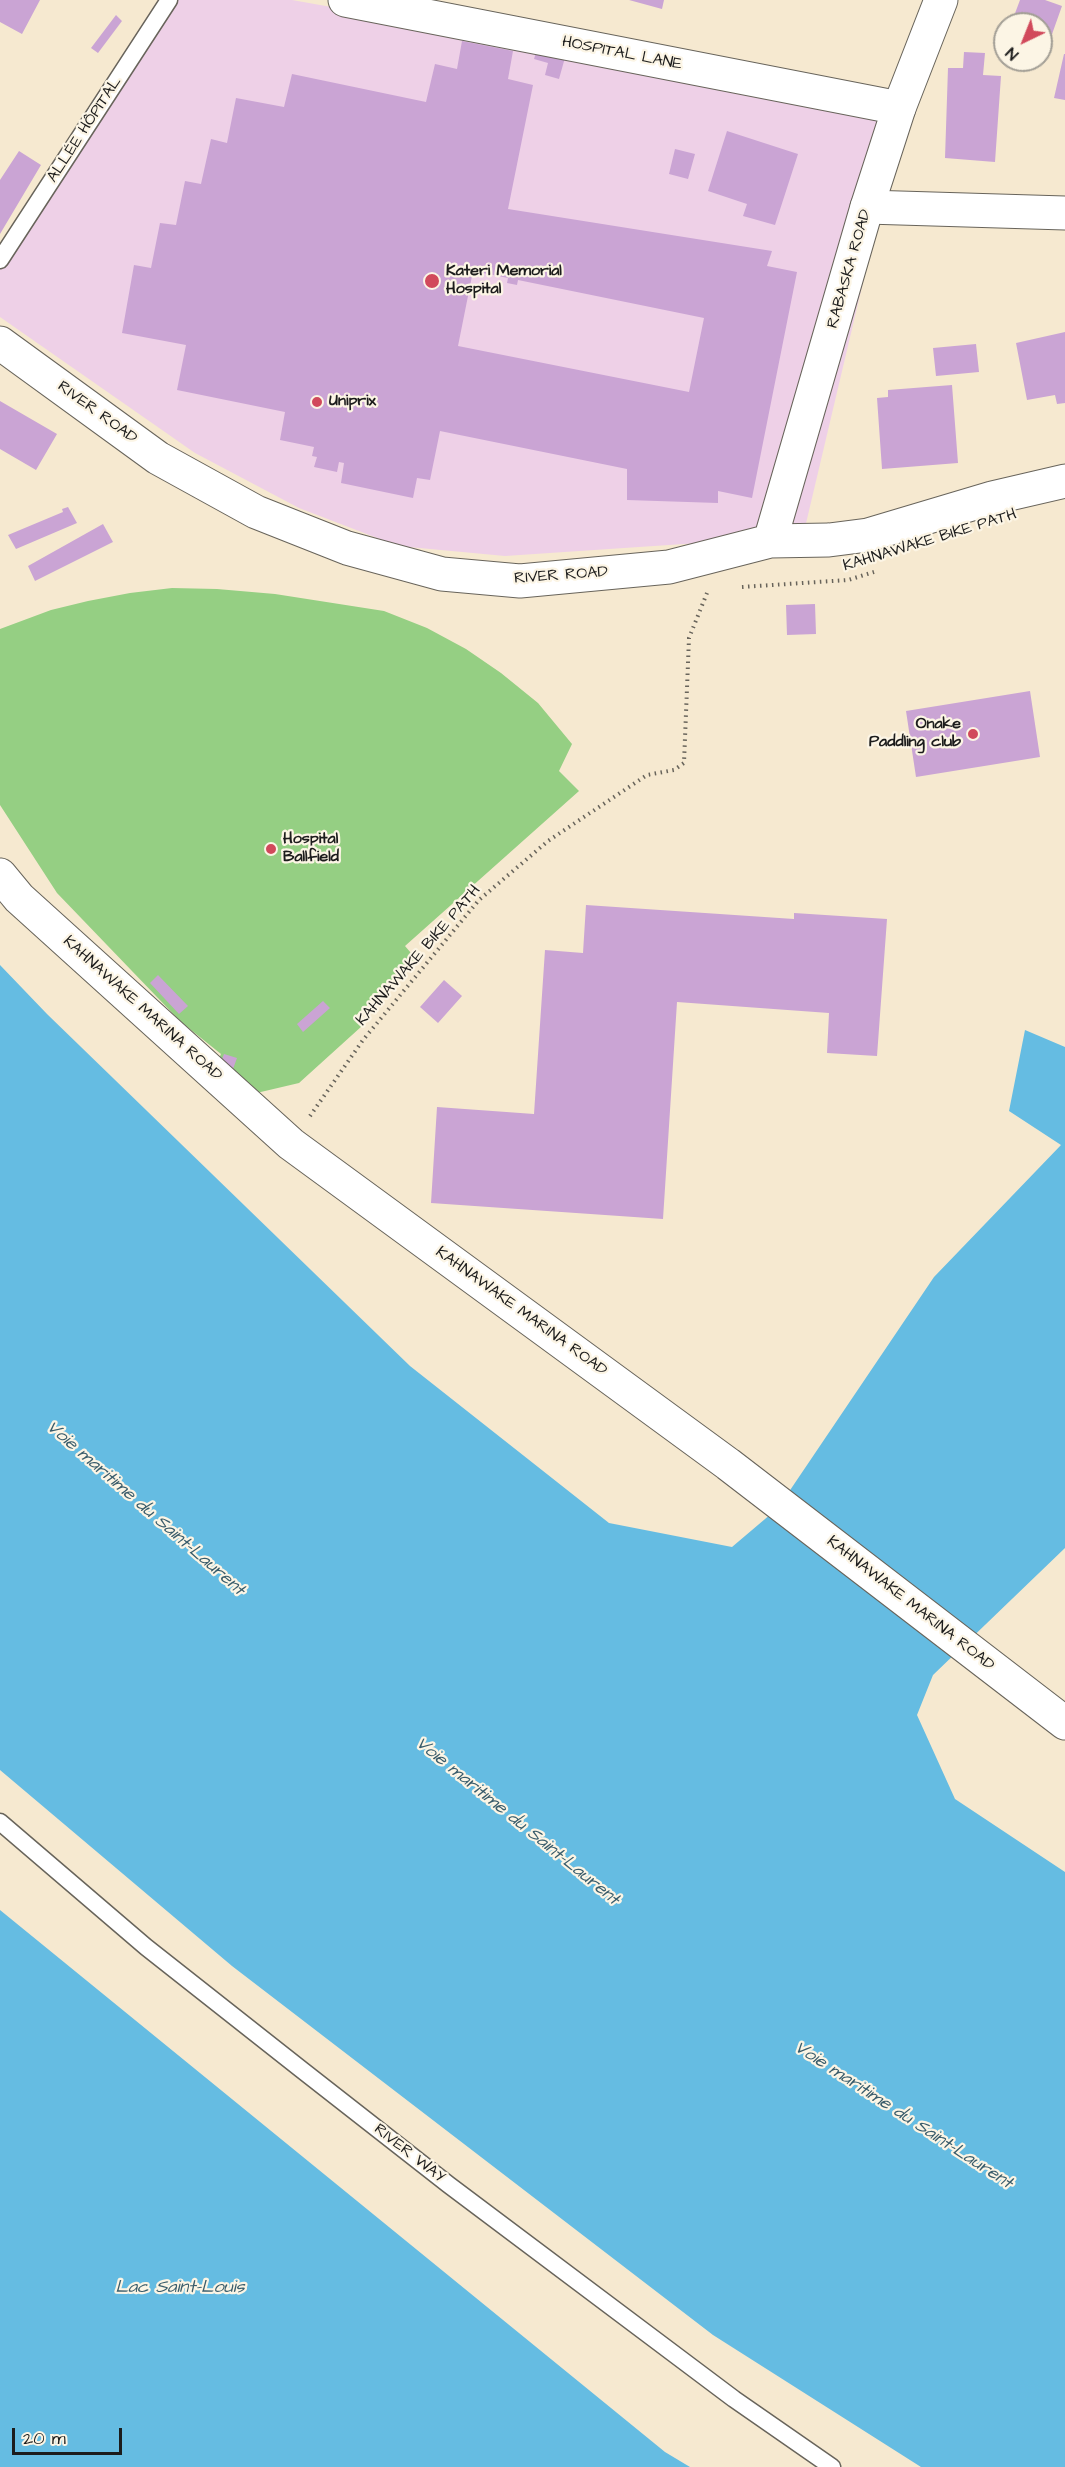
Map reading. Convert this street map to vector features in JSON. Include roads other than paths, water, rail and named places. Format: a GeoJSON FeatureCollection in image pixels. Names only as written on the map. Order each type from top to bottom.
{"type":"FeatureCollection","features":[{"type":"Feature","properties":{"kind":"street","name":"HOSPITAL LANE"},"geometry":{"type":"LineString","coordinates":[[345,0],[899,108]]}},
{"type":"Feature","properties":{"kind":"street","name":"RABASKA ROAD"},"geometry":{"type":"LineString","coordinates":[[770,542],[867,207],[899,108],[941,0]]}},
{"type":"Feature","properties":{"kind":"street"},"geometry":{"type":"LineString","coordinates":[[867,207],[1065,213]]}},
{"type":"Feature","properties":{"kind":"street","name":"RIVER ROAD"},"geometry":{"type":"LineString","coordinates":[[0,343],[158,458],[256,512],[347,549],[442,574],[520,581],[669,567],[770,542],[829,540],[868,535],[993,498],[1065,481]]}},
{"type":"Feature","properties":{"kind":"street","name":"KAHNAWAKE MARINA ROAD"},"geometry":{"type":"LineString","coordinates":[[0,875],[28,906],[291,1144],[728,1464],[1065,1724]]}},
{"type":"Feature","properties":{"kind":"lane","name":"ALLÉE HÔPITAL"},"geometry":{"type":"LineString","coordinates":[[0,260],[169,0]]}},
{"type":"Feature","properties":{"kind":"lane","name":"RIVER WAY"},"geometry":{"type":"LineString","coordinates":[[0,1822],[146,1947],[357,2113],[735,2399],[832,2467]]}},
{"type":"Feature","properties":{"kind":"water","name":"Voie maritime du Saint-Laurent"},"geometry":{"type":"Polygon","coordinates":[[[0,965],[47,1014],[410,1366],[609,1523],[732,1547],[778,1508],[934,1277],[1061,1145],[1009,1111],[1025,1030],[1065,1047],[1065,1548],[933,1675],[917,1715],[955,1799],[1065,1872],[1065,2467],[921,2467],[713,2335],[232,1966],[0,1770],[0,965]]]}},
{"type":"Feature","properties":{"kind":"water","name":"Lac Saint-Louis"},"geometry":{"type":"Polygon","coordinates":[[[0,1910],[665,2452],[690,2467],[0,2467],[0,1910]]]}},
{"type":"Feature","properties":{"kind":"place","name":"Kateri Memorial Hospital"},"geometry":{"type":"Point","coordinates":[432,281]}},
{"type":"Feature","properties":{"kind":"place","name":"Uniprix"},"geometry":{"type":"Point","coordinates":[317,402]}},
{"type":"Feature","properties":{"kind":"place","name":"Onake Paddling club"},"geometry":{"type":"Point","coordinates":[973,734]}},
{"type":"Feature","properties":{"kind":"place","name":"Hospital Ballfield"},"geometry":{"type":"Point","coordinates":[271,849]}}]}
